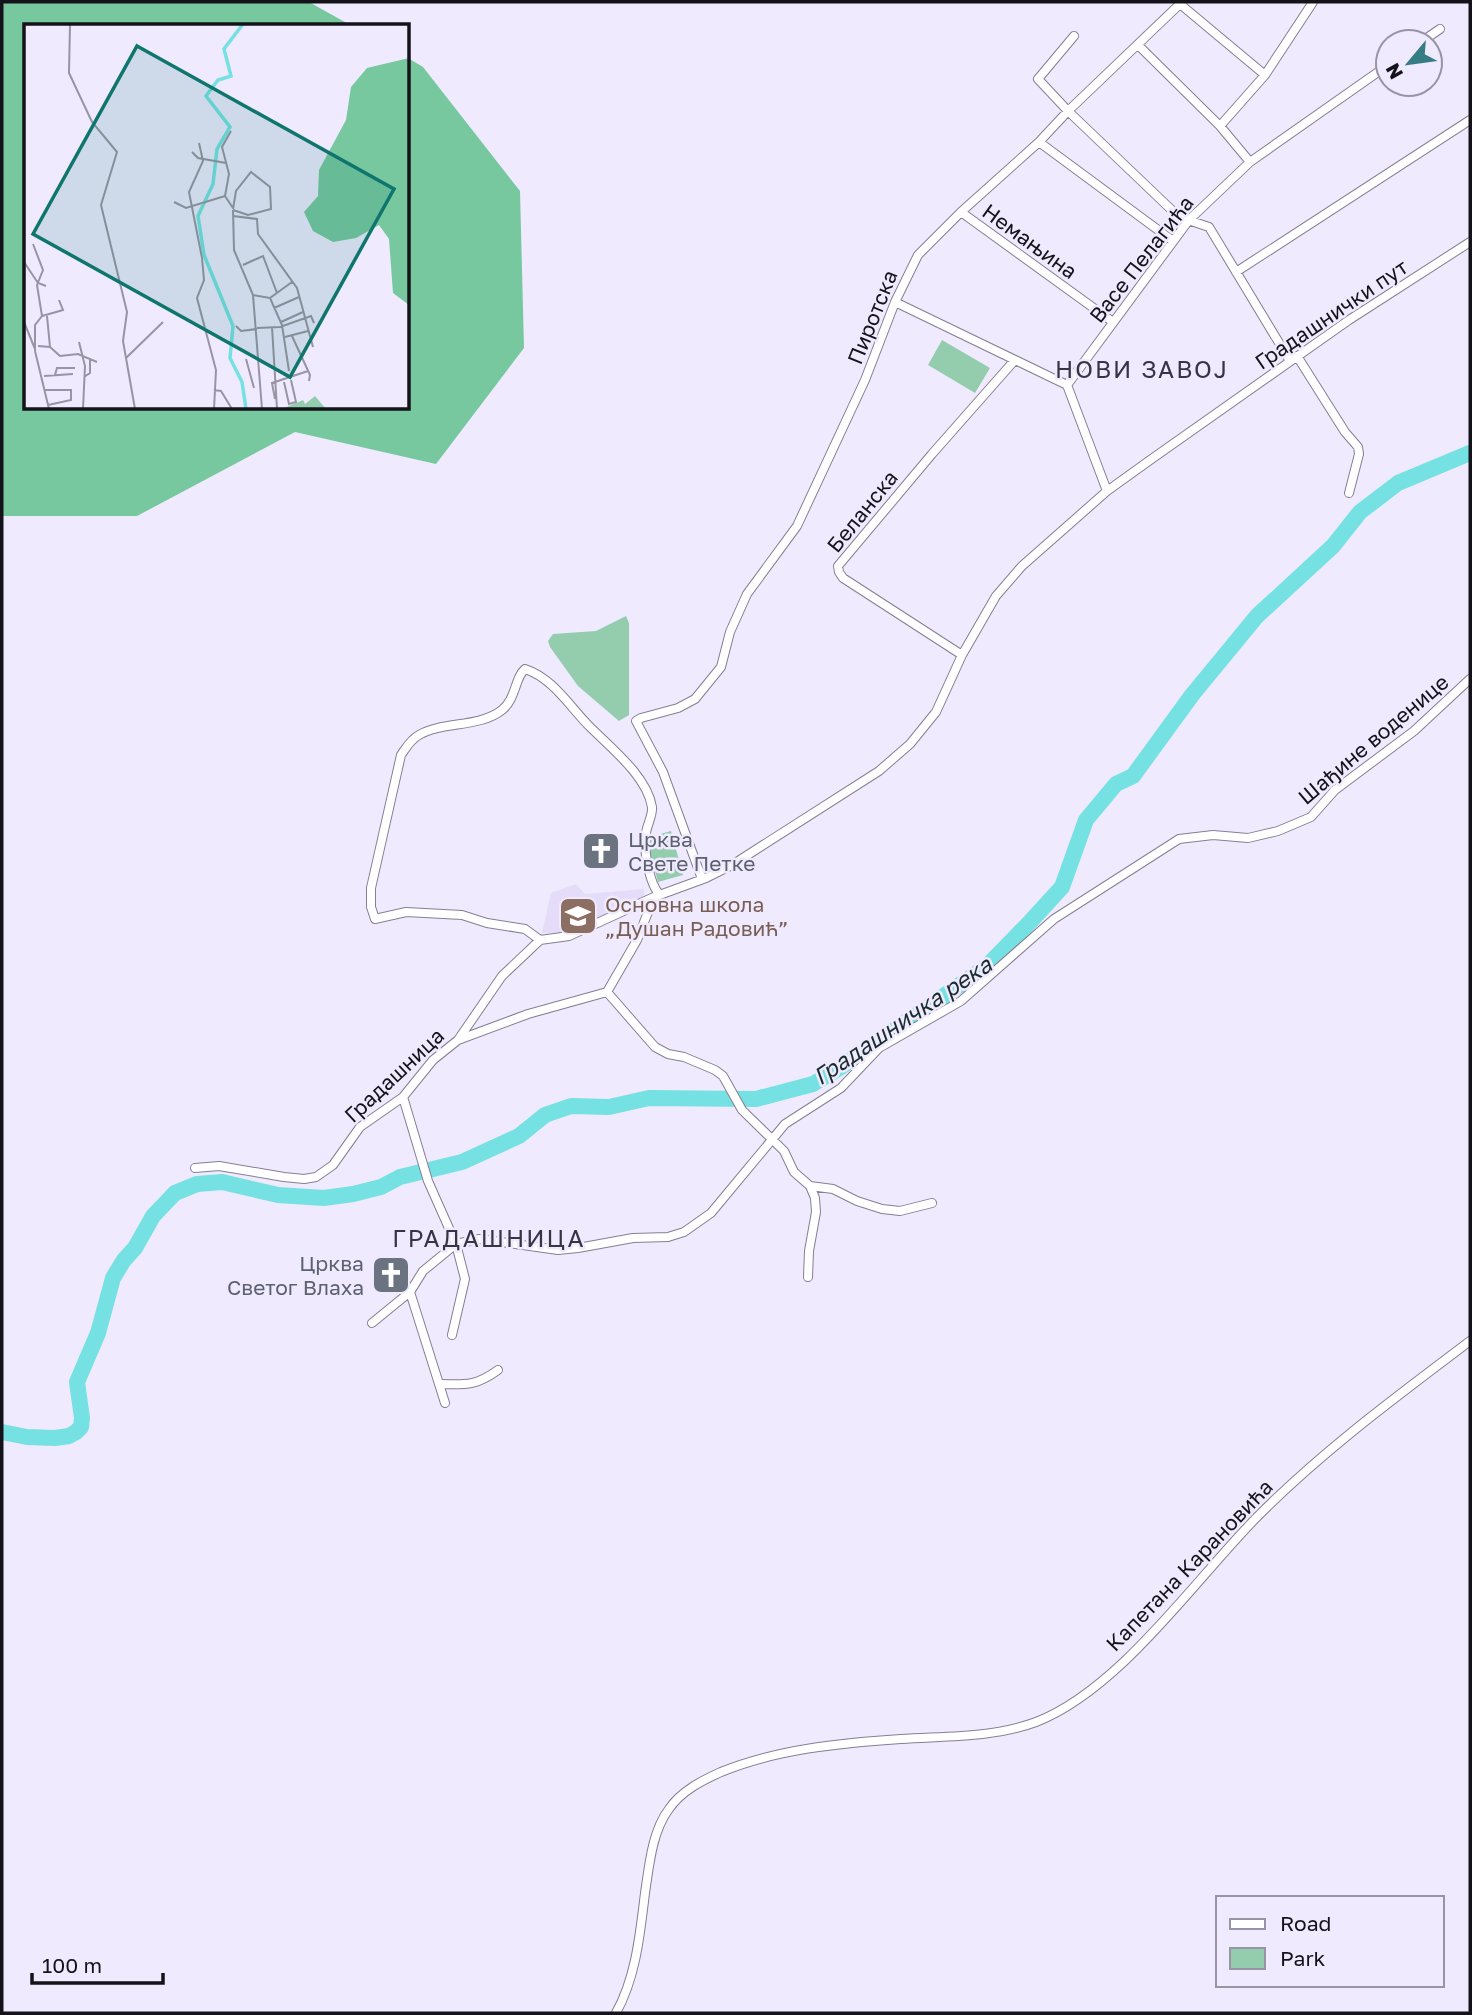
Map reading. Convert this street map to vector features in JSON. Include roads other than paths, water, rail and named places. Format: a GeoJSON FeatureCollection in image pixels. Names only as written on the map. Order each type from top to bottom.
{"type":"FeatureCollection","features":[{"type":"Feature","properties":{"kind":"street"},"geometry":{"type":"LineString","coordinates":[[1220,126],[1265,75],[1313,2]]}},
{"type":"Feature","properties":{"kind":"street"},"geometry":{"type":"LineString","coordinates":[[1181,3],[1265,75]]}},
{"type":"Feature","properties":{"kind":"street","name":"Пиротска"},"geometry":{"type":"LineString","coordinates":[[702,879],[663,772],[636,722],[641,718],[678,708],[695,699],[721,667],[730,632],[747,594],[797,526],[865,380],[895,302],[918,255],[1039,142],[1181,3]]}},
{"type":"Feature","properties":{"kind":"street"},"geometry":{"type":"LineString","coordinates":[[1074,36],[1038,79],[1180,217],[1209,227],[1294,359],[1358,447],[1359,454],[1349,493]]}},
{"type":"Feature","properties":{"kind":"street"},"geometry":{"type":"LineString","coordinates":[[1138,45],[1220,126],[1250,162]]}},
{"type":"Feature","properties":{"kind":"street","name":"Васе Пелагића"},"geometry":{"type":"LineString","coordinates":[[1067,385],[1188,220],[1250,162],[1374,75]]}},
{"type":"Feature","properties":{"kind":"street"},"geometry":{"type":"LineString","coordinates":[[1236,271],[1470,120]]}},
{"type":"Feature","properties":{"kind":"street"},"geometry":{"type":"LineString","coordinates":[[1039,142],[1173,241]]}},
{"type":"Feature","properties":{"kind":"street","name":"Немањина"},"geometry":{"type":"LineString","coordinates":[[961,212],[1113,322]]}},
{"type":"Feature","properties":{"kind":"street","name":"Градашнички пут"},"geometry":{"type":"LineString","coordinates":[[702,879],[732,865],[880,771],[924,729],[936,712],[961,655],[996,596],[1012,576],[1107,491],[1349,320],[1470,242]]}},
{"type":"Feature","properties":{"kind":"street"},"geometry":{"type":"LineString","coordinates":[[895,302],[1067,385],[1107,491]]}},
{"type":"Feature","properties":{"kind":"street","name":"Беланска"},"geometry":{"type":"LineString","coordinates":[[961,655],[843,578],[838,566],[1014,361]]}},
{"type":"Feature","properties":{"kind":"street"},"geometry":{"type":"LineString","coordinates":[[540,940],[525,929],[487,923],[462,915],[406,912],[375,919],[371,907],[371,888],[401,755],[411,740],[420,734],[483,719],[501,710],[512,698],[521,672],[525,669],[557,690],[589,726],[616,750],[646,791],[652,809],[645,837],[657,896],[637,940],[607,992],[655,1047],[715,1070],[729,1086],[742,1110],[784,1151],[794,1172],[810,1186],[815,1198],[816,1212],[809,1251],[808,1277]]}},
{"type":"Feature","properties":{"kind":"street","name":"Шађине воденице"},"geometry":{"type":"LineString","coordinates":[[771,1141],[785,1124],[841,1088],[879,1048],[961,1001],[1054,919],[1179,839],[1213,835],[1248,838],[1279,831],[1311,817],[1335,790],[1414,731],[1470,680]]}},
{"type":"Feature","properties":{"kind":"street"},"geometry":{"type":"LineString","coordinates":[[458,1040],[502,976],[540,940],[569,936],[657,896],[702,879]]}},
{"type":"Feature","properties":{"kind":"street","name":"Градашница"},"geometry":{"type":"LineString","coordinates":[[195,1168],[219,1166],[284,1177],[316,1177],[332,1165],[360,1127],[403,1097],[433,1060],[458,1040],[528,1014],[607,992]]}},
{"type":"Feature","properties":{"kind":"street"},"geometry":{"type":"LineString","coordinates":[[403,1097],[428,1181],[456,1244],[465,1279],[452,1335]]}},
{"type":"Feature","properties":{"kind":"street"},"geometry":{"type":"LineString","coordinates":[[372,1323],[410,1292],[423,1271],[456,1244],[479,1239],[558,1250],[633,1238],[668,1237],[684,1232],[711,1213],[771,1141]]}},
{"type":"Feature","properties":{"kind":"street"},"geometry":{"type":"LineString","coordinates":[[810,1186],[833,1189],[865,1204],[891,1210],[932,1203]]}},
{"type":"Feature","properties":{"kind":"street"},"geometry":{"type":"LineString","coordinates":[[410,1292],[445,1403]]}},
{"type":"Feature","properties":{"kind":"street","name":"Капетана Карановића"},"geometry":{"type":"LineString","coordinates":[[616,2013],[625,1996],[638,1951],[651,1849],[669,1808],[700,1781],[743,1763],[828,1746],[971,1735],[1013,1729],[1038,1721],[1072,1702],[1102,1681],[1139,1645],[1254,1519],[1292,1483],[1375,1413],[1470,1341]]}},
{"type":"Feature","properties":{"kind":"street"},"geometry":{"type":"LineString","coordinates":[[439,1384],[481,1383],[498,1370]]}},
{"type":"Feature","properties":{"kind":"waterway","name":"Градашничка река"},"geometry":{"type":"LineString","coordinates":[[2,1432],[27,1437],[55,1438],[69,1436],[81,1427],[77,1382],[98,1333],[113,1278],[135,1248],[153,1216],[175,1193],[197,1184],[222,1182],[278,1195],[324,1198],[353,1194],[381,1187],[400,1177],[462,1162],[519,1136],[545,1115],[571,1106],[609,1107],[649,1098],[756,1099],[813,1084],[841,1067],[987,966],[1030,922],[1062,887],[1086,820],[1116,784],[1133,776],[1192,695],[1257,616],[1333,546],[1360,512],[1398,483],[1470,453]]}},
{"type":"Feature","properties":{"kind":"place","name":"Црква Свете Петке"},"geometry":{"type":"Point","coordinates":[601,851]}},
{"type":"Feature","properties":{"kind":"place","name":"Основна школа „Душан Радовић”"},"geometry":{"type":"Point","coordinates":[578,916]}},
{"type":"Feature","properties":{"kind":"place","name":"Црква Светог Влаха"},"geometry":{"type":"Point","coordinates":[391,1275]}},
{"type":"Feature","properties":{"kind":"district","name":"НОВИ ЗАВОЈ"},"geometry":{"type":"Point","coordinates":[1142,368]}},
{"type":"Feature","properties":{"kind":"district","name":"ГРАДАШНИЦА"},"geometry":{"type":"Point","coordinates":[489,1237]}}]}
